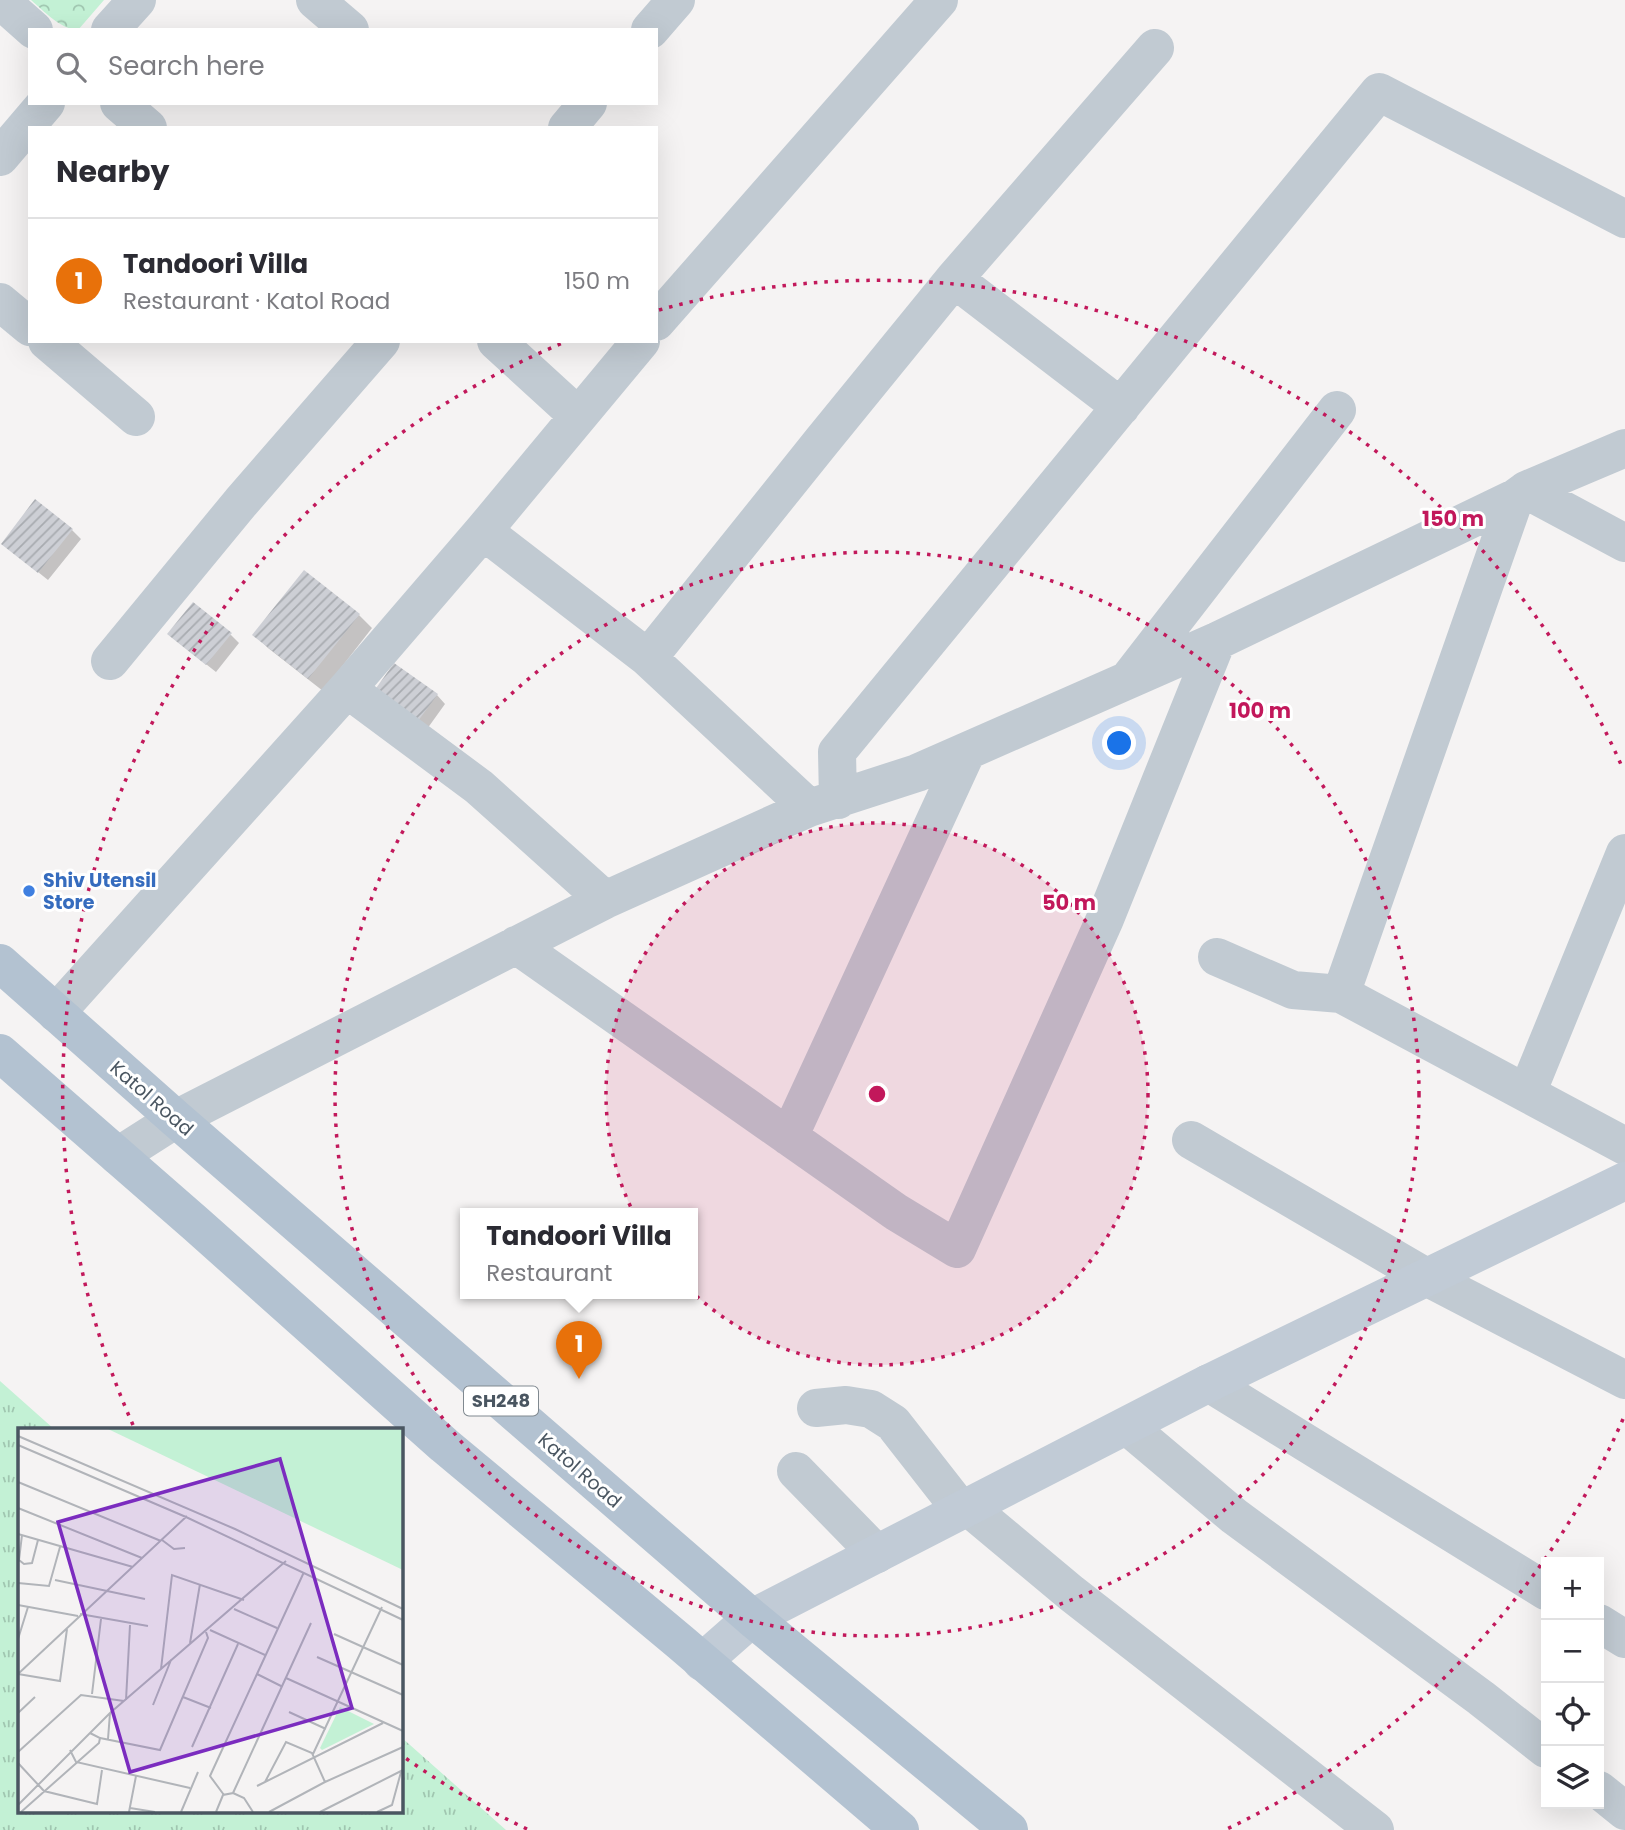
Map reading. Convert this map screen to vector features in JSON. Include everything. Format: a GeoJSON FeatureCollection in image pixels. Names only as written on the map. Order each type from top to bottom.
{"type":"FeatureCollection","features":[{"type":"Feature","properties":{"kind":"main road","name":"Katol Road"},"geometry":{"type":"LineString","coordinates":[[0,963],[752,1618],[1009,1830]]}},
{"type":"Feature","properties":{"kind":"main road"},"geometry":{"type":"LineString","coordinates":[[0,1053],[444,1445],[900,1830]]}},
{"type":"Feature","properties":{"kind":"street"},"geometry":{"type":"LineString","coordinates":[[0,0],[32,28]]}},
{"type":"Feature","properties":{"kind":"street"},"geometry":{"type":"LineString","coordinates":[[112,28],[137,0]]}},
{"type":"Feature","properties":{"kind":"street"},"geometry":{"type":"LineString","coordinates":[[316,0],[348,28]]}},
{"type":"Feature","properties":{"kind":"street"},"geometry":{"type":"LineString","coordinates":[[652,28],[676,0]]}},
{"type":"Feature","properties":{"kind":"street"},"geometry":{"type":"LineString","coordinates":[[658,320],[939,0]]}},
{"type":"Feature","properties":{"kind":"street"},"geometry":{"type":"LineString","coordinates":[[648,658],[954,279],[1155,48]]}},
{"type":"Feature","properties":{"kind":"street"},"geometry":{"type":"LineString","coordinates":[[824,804],[837,752],[1378,92],[1625,219]]}},
{"type":"Feature","properties":{"kind":"street"},"geometry":{"type":"LineString","coordinates":[[0,157],[44,105]]}},
{"type":"Feature","properties":{"kind":"street"},"geometry":{"type":"LineString","coordinates":[[121,105],[146,126]]}},
{"type":"Feature","properties":{"kind":"street"},"geometry":{"type":"LineString","coordinates":[[569,126],[586,105]]}},
{"type":"Feature","properties":{"kind":"street"},"geometry":{"type":"LineString","coordinates":[[954,279],[1121,407]]}},
{"type":"Feature","properties":{"kind":"street"},"geometry":{"type":"LineString","coordinates":[[0,302],[28,325]]}},
{"type":"Feature","properties":{"kind":"street"},"geometry":{"type":"LineString","coordinates":[[49,343],[136,417]]}},
{"type":"Feature","properties":{"kind":"street"},"geometry":{"type":"LineString","coordinates":[[110,661],[241,502],[379,343]]}},
{"type":"Feature","properties":{"kind":"street"},"geometry":{"type":"LineString","coordinates":[[498,343],[578,416]]}},
{"type":"Feature","properties":{"kind":"street"},"geometry":{"type":"LineString","coordinates":[[56,1013],[347,690],[638,343]]}},
{"type":"Feature","properties":{"kind":"street"},"geometry":{"type":"LineString","coordinates":[[1127,680],[1337,410]]}},
{"type":"Feature","properties":{"kind":"street"},"geometry":{"type":"LineString","coordinates":[[118,1156],[176,1119],[605,900],[824,804],[917,773],[1217,641],[1521,494],[1625,448]]}},
{"type":"Feature","properties":{"kind":"street"},"geometry":{"type":"LineString","coordinates":[[1521,494],[1625,543]]}},
{"type":"Feature","properties":{"kind":"street"},"geometry":{"type":"LineString","coordinates":[[1342,994],[1521,494]]}},
{"type":"Feature","properties":{"kind":"street"},"geometry":{"type":"LineString","coordinates":[[483,531],[648,658],[824,804]]}},
{"type":"Feature","properties":{"kind":"street"},"geometry":{"type":"LineString","coordinates":[[516,945],[896,1212],[957,1249],[1105,919],[1217,641]]}},
{"type":"Feature","properties":{"kind":"street"},"geometry":{"type":"LineString","coordinates":[[347,690],[478,786],[605,900]]}},
{"type":"Feature","properties":{"kind":"street"},"geometry":{"type":"LineString","coordinates":[[789,1137],[967,751]]}},
{"type":"Feature","properties":{"kind":"street"},"geometry":{"type":"LineString","coordinates":[[1527,1093],[1625,853]]}},
{"type":"Feature","properties":{"kind":"street"},"geometry":{"type":"LineString","coordinates":[[1217,957],[1293,990],[1342,994],[1625,1146]]}},
{"type":"Feature","properties":{"kind":"street"},"geometry":{"type":"LineString","coordinates":[[1191,1140],[1426,1277],[1625,1380]]}},
{"type":"Feature","properties":{"kind":"street"},"geometry":{"type":"LineString","coordinates":[[702,1662],[752,1618],[873,1550],[1625,1181]]}},
{"type":"Feature","properties":{"kind":"street"},"geometry":{"type":"LineString","coordinates":[[1209,1383],[1541,1588]]}},
{"type":"Feature","properties":{"kind":"street"},"geometry":{"type":"LineString","coordinates":[[816,1408],[846,1405],[871,1409],[893,1423],[961,1506],[1375,1830]]}},
{"type":"Feature","properties":{"kind":"street"},"geometry":{"type":"LineString","coordinates":[[1127,1426],[1234,1516],[1542,1746]]}},
{"type":"Feature","properties":{"kind":"street"},"geometry":{"type":"LineString","coordinates":[[796,1471],[873,1550]]}},
{"type":"Feature","properties":{"kind":"street"},"geometry":{"type":"LineString","coordinates":[[1604,1626],[1625,1639]]}},
{"type":"Feature","properties":{"kind":"street"},"geometry":{"type":"LineString","coordinates":[[1604,1794],[1625,1811]]}},
{"type":"Feature","properties":{"kind":"green space"},"geometry":{"type":"Polygon","coordinates":[[[31,0],[104,0],[80,28],[69,28],[31,0]]]}},
{"type":"Feature","properties":{"kind":"green space"},"geometry":{"type":"Polygon","coordinates":[[[0,1381],[53,1428],[18,1428],[18,1812],[402,1812],[402,1738],[506,1830],[0,1830],[0,1381]]]}},
{"type":"Feature","properties":{"kind":"building"},"geometry":{"type":"Polygon","coordinates":[[[35,499],[73,529],[38,573],[1,544],[35,499]]]}},
{"type":"Feature","properties":{"kind":"building"},"geometry":{"type":"Polygon","coordinates":[[[304,570],[360,614],[308,679],[252,635],[304,570]]]}},
{"type":"Feature","properties":{"kind":"building"},"geometry":{"type":"Polygon","coordinates":[[[193,602],[232,633],[206,665],[167,634],[193,602]]]}},
{"type":"Feature","properties":{"kind":"building"},"geometry":{"type":"Polygon","coordinates":[[[394,663],[438,694],[412,729],[369,698],[394,663]]]}},
{"type":"Feature","properties":{"kind":"place","name":"Shiv Utensil Store"},"geometry":{"type":"Point","coordinates":[29,891]}},
{"type":"Feature","properties":{"kind":"place","name":"Tandoori Villa"},"geometry":{"type":"Point","coordinates":[579,1379]}}]}
